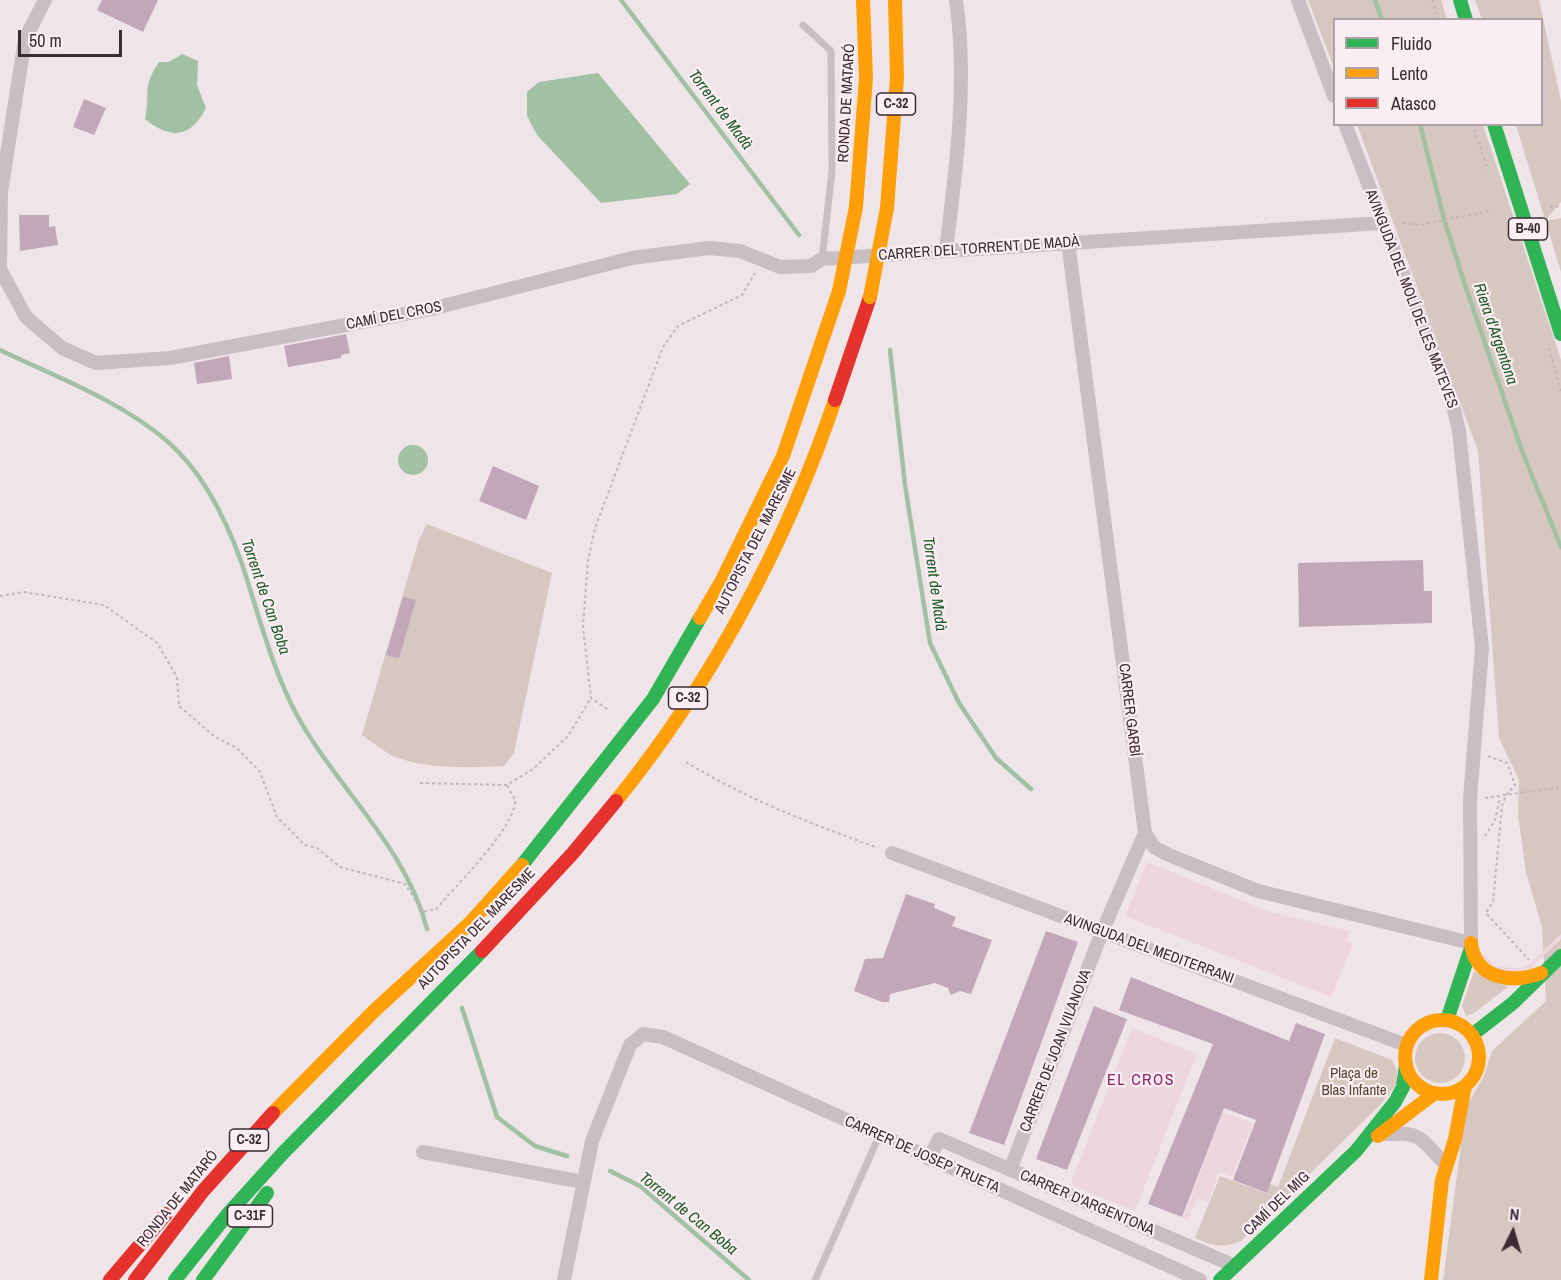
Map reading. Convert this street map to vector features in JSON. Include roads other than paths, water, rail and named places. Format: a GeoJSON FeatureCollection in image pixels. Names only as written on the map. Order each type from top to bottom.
{"type":"FeatureCollection","features":[{"type":"Feature","properties":{"kind":"main road","name":"RONDA DE MATARÓ"},"geometry":{"type":"LineString","coordinates":[[856,207],[865,122],[866,29],[863,0]]}},
{"type":"Feature","properties":{"kind":"main road","name":"AUTOPISTA DEL MARESME"},"geometry":{"type":"LineString","coordinates":[[286,1148],[489,944],[563,863],[625,790],[680,711],[752,593],[812,467],[870,297],[888,208],[895,120],[897,26],[895,0]]}},
{"type":"Feature","properties":{"kind":"main road"},"geometry":{"type":"LineString","coordinates":[[1453,0],[1458,18]]}},
{"type":"Feature","properties":{"kind":"main road"},"geometry":{"type":"LineString","coordinates":[[1460,0],[1465,18]]}},
{"type":"Feature","properties":{"kind":"main road","name":"B-40"},"geometry":{"type":"LineString","coordinates":[[1495,126],[1561,333]]}},
{"type":"Feature","properties":{"kind":"main road","name":"B-40"},"geometry":{"type":"LineString","coordinates":[[1502,126],[1561,314]]}},
{"type":"Feature","properties":{"kind":"main road","name":"AUTOPISTA DEL MARESME"},"geometry":{"type":"LineString","coordinates":[[374,1011],[470,923],[541,845],[653,699],[721,582],[783,456],[839,291],[856,207]]}},
{"type":"Feature","properties":{"kind":"main road"},"geometry":{"type":"LineString","coordinates":[[1471,947],[1481,967],[1507,980],[1526,979],[1546,971]]}},
{"type":"Feature","properties":{"kind":"main road"},"geometry":{"type":"LineString","coordinates":[[1447,1020],[1471,947]]}},
{"type":"Feature","properties":{"kind":"main road"},"geometry":{"type":"LineString","coordinates":[[1472,1035],[1513,1003],[1561,956]]}},
{"type":"Feature","properties":{"kind":"main road","name":"RONDA DE MATARÓ"},"geometry":{"type":"LineString","coordinates":[[135,1280],[203,1191],[266,1120],[374,1011]]}},
{"type":"Feature","properties":{"kind":"main road"},"geometry":{"type":"LineString","coordinates":[[1442,1102],[1411,1078],[1406,1065],[1406,1046],[1420,1027],[1428,1022],[1447,1020],[1461,1025],[1472,1035],[1479,1056],[1477,1067],[1465,1086],[1455,1139],[1442,1180]]}},
{"type":"Feature","properties":{"kind":"main road","name":"CAMÍ DEL MIG"},"geometry":{"type":"LineString","coordinates":[[1220,1280],[1356,1151],[1395,1102],[1403,1087],[1406,1065]]}},
{"type":"Feature","properties":{"kind":"main road"},"geometry":{"type":"LineString","coordinates":[[1442,1102],[1465,1086]]}},
{"type":"Feature","properties":{"kind":"main road"},"geometry":{"type":"LineString","coordinates":[[1431,1280],[1442,1180],[1442,1102]]}},
{"type":"Feature","properties":{"kind":"main road","name":"CAMÍ DEL MIG"},"geometry":{"type":"LineString","coordinates":[[1356,1151],[1382,1134],[1442,1102]]}},
{"type":"Feature","properties":{"kind":"main road","name":"C-32"},"geometry":{"type":"LineString","coordinates":[[175,1280],[196,1251],[286,1148]]}},
{"type":"Feature","properties":{"kind":"main road","name":"C-31F"},"geometry":{"type":"LineString","coordinates":[[202,1280],[279,1176],[286,1148]]}},
{"type":"Feature","properties":{"kind":"main road"},"geometry":{"type":"LineString","coordinates":[[110,1280],[182,1197],[203,1191]]}},
{"type":"Feature","properties":{"kind":"street","name":"CAMÍ DEL CROS"},"geometry":{"type":"LineString","coordinates":[[45,0],[25,39],[1,192],[0,268],[26,317],[62,348],[96,363],[170,358],[420,312],[632,258],[709,248],[740,251],[759,256],[780,267],[811,266],[822,259]]}},
{"type":"Feature","properties":{"kind":"street"},"geometry":{"type":"LineString","coordinates":[[946,250],[959,147],[960,28],[956,0]]}},
{"type":"Feature","properties":{"kind":"street"},"geometry":{"type":"LineString","coordinates":[[1299,0],[1333,91]]}},
{"type":"Feature","properties":{"kind":"street","name":"AVINGUDA DEL MOLÍ DE LES MATEVES"},"geometry":{"type":"LineString","coordinates":[[1346,126],[1450,397],[1459,431],[1482,648],[1470,799],[1471,947]]}},
{"type":"Feature","properties":{"kind":"street","name":"CARRER DEL TORRENT DE MADÀ"},"geometry":{"type":"LineString","coordinates":[[822,259],[1382,223]]}},
{"type":"Feature","properties":{"kind":"street","name":"CARRER GARBÍ"},"geometry":{"type":"LineString","coordinates":[[1068,242],[1145,833]]}},
{"type":"Feature","properties":{"kind":"street"},"geometry":{"type":"LineString","coordinates":[[1145,833],[1154,847],[1169,855],[1258,891],[1471,947]]}},
{"type":"Feature","properties":{"kind":"street","name":"CARRER DE JOAN VILANOVA"},"geometry":{"type":"LineString","coordinates":[[1010,1170],[1102,932],[1145,833]]}},
{"type":"Feature","properties":{"kind":"street","name":"AVINGUDA DEL MEDITERRANI"},"geometry":{"type":"LineString","coordinates":[[892,853],[1406,1046]]}},
{"type":"Feature","properties":{"kind":"street","name":"CARRER DE JOSEP TRUETA"},"geometry":{"type":"LineString","coordinates":[[583,1182],[592,1141],[630,1045],[643,1034],[663,1037],[1200,1280]]}},
{"type":"Feature","properties":{"kind":"street"},"geometry":{"type":"LineString","coordinates":[[1382,1134],[1411,1133],[1422,1138],[1441,1160]]}},
{"type":"Feature","properties":{"kind":"street","name":"CARRER D'ARGENTONA"},"geometry":{"type":"LineString","coordinates":[[929,1159],[939,1139],[1235,1266]]}},
{"type":"Feature","properties":{"kind":"street"},"geometry":{"type":"LineString","coordinates":[[423,1152],[583,1182],[564,1280]]}},
{"type":"Feature","properties":{"kind":"lane"},"geometry":{"type":"LineString","coordinates":[[803,25],[831,51],[832,171],[822,259]]}},
{"type":"Feature","properties":{"kind":"lane"},"geometry":{"type":"LineString","coordinates":[[814,1280],[879,1136]]}},
{"type":"Feature","properties":{"kind":"waterway","name":"Torrent de Madà"},"geometry":{"type":"LineString","coordinates":[[621,0],[799,235]]}},
{"type":"Feature","properties":{"kind":"waterway","name":"Riera d'Argentona"},"geometry":{"type":"LineString","coordinates":[[1375,0],[1381,18]]}},
{"type":"Feature","properties":{"kind":"waterway","name":"Riera d'Argentona"},"geometry":{"type":"LineString","coordinates":[[1421,126],[1444,219],[1464,282],[1522,451],[1561,547]]}},
{"type":"Feature","properties":{"kind":"waterway","name":"Torrent de Can Boba"},"geometry":{"type":"LineString","coordinates":[[0,350],[129,413],[167,441],[192,467],[212,497],[229,530],[273,661],[298,717],[404,871],[427,929]]}},
{"type":"Feature","properties":{"kind":"waterway","name":"Torrent de Madà"},"geometry":{"type":"LineString","coordinates":[[890,350],[905,485],[930,643],[959,703],[996,758],[1031,789]]}},
{"type":"Feature","properties":{"kind":"waterway","name":"Torrent de Can Boba"},"geometry":{"type":"LineString","coordinates":[[462,1008],[497,1117],[535,1146],[567,1156]]}},
{"type":"Feature","properties":{"kind":"waterway","name":"Torrent de Can Boba"},"geometry":{"type":"LineString","coordinates":[[610,1171],[640,1186],[749,1280]]}},
{"type":"Feature","properties":{"kind":"district","name":"EL CROS"},"geometry":{"type":"Point","coordinates":[1141,1081]}},
{"type":"Feature","properties":{"kind":"park label","name":"Plaça de Blas Infante"},"geometry":{"type":"Point","coordinates":[1354,1082]}}]}
